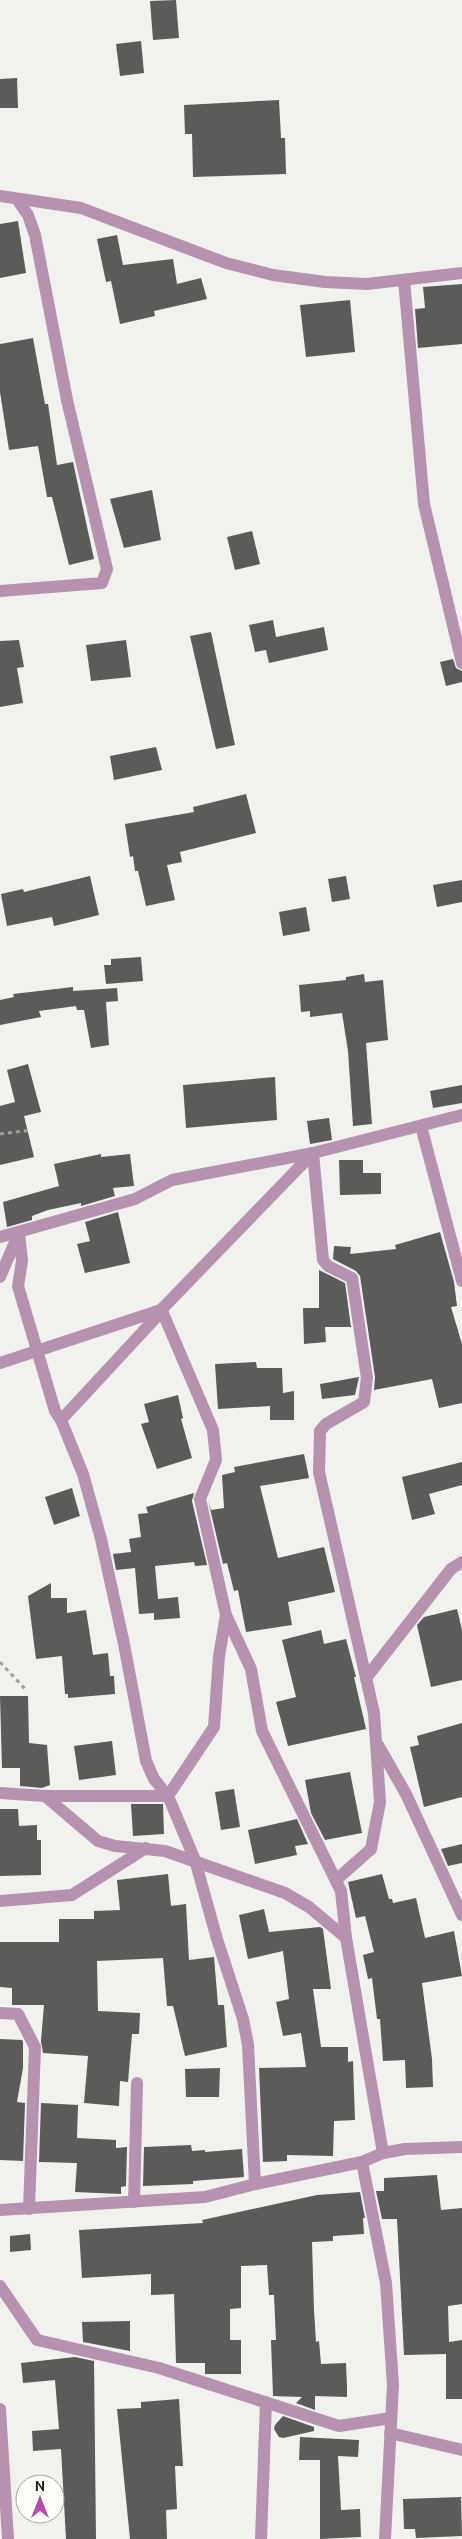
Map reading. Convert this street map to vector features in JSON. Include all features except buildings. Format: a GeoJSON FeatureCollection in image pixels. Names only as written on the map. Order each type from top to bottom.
{"type":"FeatureCollection","features":[{"type":"Feature","properties":{"kind":"street"},"geometry":{"type":"LineString","coordinates":[[0,196],[81,208],[226,263],[272,275],[325,282],[367,284],[462,273]]}},
{"type":"Feature","properties":{"kind":"street"},"geometry":{"type":"LineString","coordinates":[[0,591],[102,583],[107,569],[65,391],[35,235],[28,216],[17,199]]}},
{"type":"Feature","properties":{"kind":"street"},"geometry":{"type":"LineString","coordinates":[[404,280],[424,504],[462,664]]}},
{"type":"Feature","properties":{"kind":"street"},"geometry":{"type":"LineString","coordinates":[[0,1237],[135,1199],[172,1180],[313,1153],[462,1115]]}},
{"type":"Feature","properties":{"kind":"street"},"geometry":{"type":"LineString","coordinates":[[420,1126],[462,1281]]}},
{"type":"Feature","properties":{"kind":"street"},"geometry":{"type":"LineString","coordinates":[[0,1363],[160,1310],[313,1153]]}},
{"type":"Feature","properties":{"kind":"street"},"geometry":{"type":"LineString","coordinates":[[313,1153],[323,1260],[328,1266],[352,1278],[367,1378],[364,1402],[326,1424],[320,1431],[319,1472],[374,1713],[380,1802],[371,1849],[336,1880]]}},
{"type":"Feature","properties":{"kind":"street"},"geometry":{"type":"LineString","coordinates":[[0,1277],[19,1233]]}},
{"type":"Feature","properties":{"kind":"street"},"geometry":{"type":"LineString","coordinates":[[19,1233],[22,1261],[18,1286],[39,1350],[55,1411],[61,1420],[83,1474],[101,1539],[124,1644],[146,1761],[154,1779],[168,1796],[195,1860],[217,1939],[243,2019],[248,2045],[255,2184]]}},
{"type":"Feature","properties":{"kind":"street"},"geometry":{"type":"LineString","coordinates":[[61,1420],[162,1311],[213,1430],[216,1460],[200,1499],[226,1615],[251,1669],[262,1732],[341,1891],[346,1938],[383,2153]]}},
{"type":"Feature","properties":{"kind":"street"},"geometry":{"type":"LineString","coordinates":[[366,1678],[452,1569],[462,1562]]}},
{"type":"Feature","properties":{"kind":"street"},"geometry":{"type":"LineString","coordinates":[[168,1796],[214,1727],[219,1656],[226,1615]]}},
{"type":"Feature","properties":{"kind":"street"},"geometry":{"type":"LineString","coordinates":[[376,1743],[406,1794],[462,1915]]}},
{"type":"Feature","properties":{"kind":"street"},"geometry":{"type":"LineString","coordinates":[[0,1792],[46,1796],[168,1796]]}},
{"type":"Feature","properties":{"kind":"street"},"geometry":{"type":"LineString","coordinates":[[46,1796],[98,1840],[116,1846],[146,1848],[195,1860],[285,1893],[309,1907],[346,1938]]}},
{"type":"Feature","properties":{"kind":"street"},"geometry":{"type":"LineString","coordinates":[[0,1901],[72,1895],[146,1848]]}},
{"type":"Feature","properties":{"kind":"street"},"geometry":{"type":"LineString","coordinates":[[0,2013],[18,2014],[35,2047],[29,2209]]}},
{"type":"Feature","properties":{"kind":"street"},"geometry":{"type":"LineString","coordinates":[[134,2202],[137,2083]]}},
{"type":"Feature","properties":{"kind":"street"},"geometry":{"type":"LineString","coordinates":[[0,2210],[205,2197],[255,2184],[362,2162],[383,2153],[405,2149],[462,2147]]}},
{"type":"Feature","properties":{"kind":"street"},"geometry":{"type":"LineString","coordinates":[[362,2162],[386,2283],[393,2385],[385,2539]]}},
{"type":"Feature","properties":{"kind":"street"},"geometry":{"type":"LineString","coordinates":[[0,2286],[37,2340],[159,2368],[340,2426],[391,2418]]}},
{"type":"Feature","properties":{"kind":"street"},"geometry":{"type":"LineString","coordinates":[[261,2539],[266,2402]]}},
{"type":"Feature","properties":{"kind":"street"},"geometry":{"type":"LineString","coordinates":[[0,2409],[8,2539]]}},
{"type":"Feature","properties":{"kind":"street"},"geometry":{"type":"LineString","coordinates":[[390,2433],[462,2450]]}},
{"type":"Feature","properties":{"kind":"path"},"geometry":{"type":"LineString","coordinates":[[0,1134],[31,1130]]}},
{"type":"Feature","properties":{"kind":"path"},"geometry":{"type":"LineString","coordinates":[[0,1662],[26,1690]]}}]}
